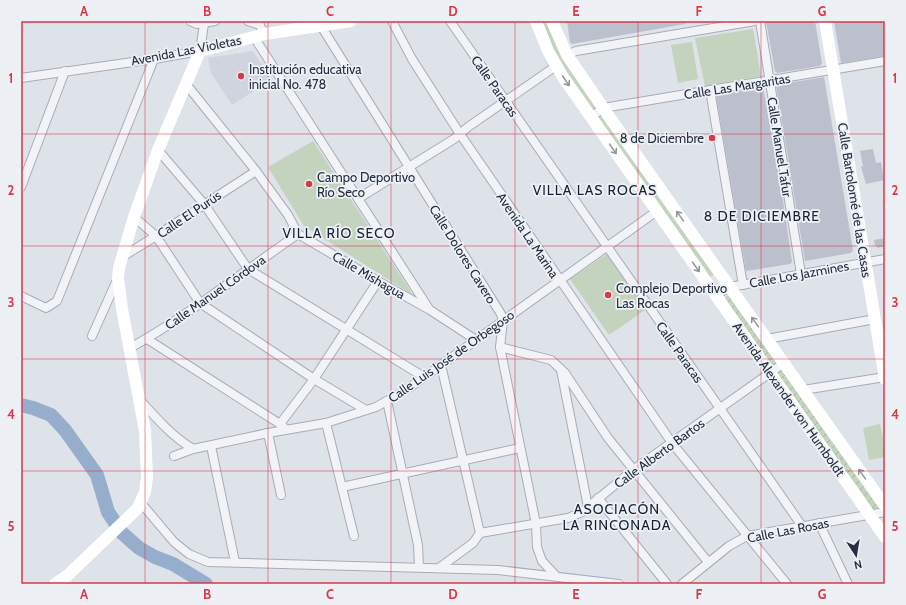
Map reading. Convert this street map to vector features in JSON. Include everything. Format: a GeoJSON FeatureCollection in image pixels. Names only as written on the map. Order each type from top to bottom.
{"type":"FeatureCollection","features":[{"type":"Feature","properties":{"kind":"main road","name":"Avenida Las Violetas"},"geometry":{"type":"LineString","coordinates":[[200,51],[259,29],[321,26],[351,21]]}},
{"type":"Feature","properties":{"kind":"main road","name":"Avenida Alexander von Humboldt"},"geometry":{"type":"LineString","coordinates":[[536,21],[548,51],[556,66],[885,537]]}},
{"type":"Feature","properties":{"kind":"main road","name":"Avenida Alexander von Humboldt"},"geometry":{"type":"LineString","coordinates":[[552,21],[567,55],[603,108],[885,506]]}},
{"type":"Feature","properties":{"kind":"main road","name":"Calle Bartolomé de las Casas"},"geometry":{"type":"LineString","coordinates":[[825,21],[885,378]]}},
{"type":"Feature","properties":{"kind":"main road"},"geometry":{"type":"LineString","coordinates":[[55,584],[68,575],[109,537],[139,506],[145,492],[147,456],[145,431],[122,310],[118,278],[122,257],[134,217],[158,150],[200,51]]}},
{"type":"Feature","properties":{"kind":"street"},"geometry":{"type":"LineString","coordinates":[[190,21],[197,24],[215,21]]}},
{"type":"Feature","properties":{"kind":"street"},"geometry":{"type":"LineString","coordinates":[[248,21],[259,29],[359,198],[430,310]]}},
{"type":"Feature","properties":{"kind":"street","name":"Avenida La Marina"},"geometry":{"type":"LineString","coordinates":[[392,21],[412,59],[460,134],[559,281],[672,443]]}},
{"type":"Feature","properties":{"kind":"street","name":"Calle Paracas"},"geometry":{"type":"LineString","coordinates":[[450,21],[802,526]]}},
{"type":"Feature","properties":{"kind":"street"},"geometry":{"type":"LineString","coordinates":[[567,55],[576,51],[755,21]]}},
{"type":"Feature","properties":{"kind":"street","name":"Calle Manuel Tafur"},"geometry":{"type":"LineString","coordinates":[[760,21],[801,274]]}},
{"type":"Feature","properties":{"kind":"street"},"geometry":{"type":"LineString","coordinates":[[200,51],[204,24]]}},
{"type":"Feature","properties":{"kind":"street","name":"Calle Dolores Cavero"},"geometry":{"type":"LineString","coordinates":[[321,26],[501,314],[503,321]]}},
{"type":"Feature","properties":{"kind":"street","name":"Avenida Las Violetas"},"geometry":{"type":"LineString","coordinates":[[21,78],[200,51]]}},
{"type":"Feature","properties":{"kind":"street"},"geometry":{"type":"LineString","coordinates":[[21,296],[46,308],[57,301],[154,59]]}},
{"type":"Feature","properties":{"kind":"street","name":"Calle Las Margaritas"},"geometry":{"type":"LineString","coordinates":[[591,116],[603,108],[885,61]]}},
{"type":"Feature","properties":{"kind":"street"},"geometry":{"type":"LineString","coordinates":[[359,198],[409,168],[460,134],[556,66]]}},
{"type":"Feature","properties":{"kind":"street"},"geometry":{"type":"LineString","coordinates":[[21,187],[65,71]]}},
{"type":"Feature","properties":{"kind":"street"},"geometry":{"type":"LineString","coordinates":[[186,84],[256,171],[288,214],[298,234]]}},
{"type":"Feature","properties":{"kind":"street"},"geometry":{"type":"LineString","coordinates":[[710,90],[743,285]]}},
{"type":"Feature","properties":{"kind":"street"},"geometry":{"type":"LineString","coordinates":[[158,150],[204,204],[248,269],[424,377]]}},
{"type":"Feature","properties":{"kind":"street","name":"Calle El Purús"},"geometry":{"type":"LineString","coordinates":[[122,257],[256,171]]}},
{"type":"Feature","properties":{"kind":"street","name":"Calle Luis José de Orbegoso"},"geometry":{"type":"LineString","coordinates":[[174,456],[193,449],[268,432],[283,427],[326,423],[376,407],[406,390],[442,365],[657,211]]}},
{"type":"Feature","properties":{"kind":"street"},"geometry":{"type":"LineString","coordinates":[[134,217],[156,236],[200,303],[314,379],[366,410]]}},
{"type":"Feature","properties":{"kind":"street","name":"Calle Manuel Córdova"},"geometry":{"type":"LineString","coordinates":[[130,348],[147,339],[298,234]]}},
{"type":"Feature","properties":{"kind":"street","name":"Calle Mishagua"},"geometry":{"type":"LineString","coordinates":[[298,234],[430,310],[476,340]]}},
{"type":"Feature","properties":{"kind":"street","name":"Calle Los Jazmines"},"geometry":{"type":"LineString","coordinates":[[716,295],[730,287],[885,259]]}},
{"type":"Feature","properties":{"kind":"street"},"geometry":{"type":"LineString","coordinates":[[92,336],[118,278]]}},
{"type":"Feature","properties":{"kind":"street"},"geometry":{"type":"LineString","coordinates":[[147,339],[283,427],[378,281]]}},
{"type":"Feature","properties":{"kind":"street"},"geometry":{"type":"LineString","coordinates":[[767,339],[875,319]]}},
{"type":"Feature","properties":{"kind":"street"},"geometry":{"type":"LineString","coordinates":[[503,321],[500,346],[536,524],[537,547],[542,562],[556,576]]}},
{"type":"Feature","properties":{"kind":"street"},"geometry":{"type":"LineString","coordinates":[[500,346],[551,360],[565,373],[608,438],[708,562]]}},
{"type":"Feature","properties":{"kind":"street","name":"Calle Alberto Bartos"},"geometry":{"type":"LineString","coordinates":[[480,533],[568,518],[582,512],[633,470],[784,363]]}},
{"type":"Feature","properties":{"kind":"street"},"geometry":{"type":"LineString","coordinates":[[439,568],[473,543],[480,533],[462,461],[442,365]]}},
{"type":"Feature","properties":{"kind":"street"},"geometry":{"type":"LineString","coordinates":[[560,369],[588,506]]}},
{"type":"Feature","properties":{"kind":"street"},"geometry":{"type":"LineString","coordinates":[[803,390],[885,378]]}},
{"type":"Feature","properties":{"kind":"street"},"geometry":{"type":"LineString","coordinates":[[139,398],[161,424],[178,440],[193,449]]}},
{"type":"Feature","properties":{"kind":"street"},"geometry":{"type":"LineString","coordinates":[[386,401],[418,544],[419,567]]}},
{"type":"Feature","properties":{"kind":"street"},"geometry":{"type":"LineString","coordinates":[[326,423],[354,536]]}},
{"type":"Feature","properties":{"kind":"street"},"geometry":{"type":"LineString","coordinates":[[268,432],[281,495]]}},
{"type":"Feature","properties":{"kind":"street"},"geometry":{"type":"LineString","coordinates":[[672,443],[787,584]]}},
{"type":"Feature","properties":{"kind":"street"},"geometry":{"type":"LineString","coordinates":[[210,446],[235,562]]}},
{"type":"Feature","properties":{"kind":"street"},"geometry":{"type":"LineString","coordinates":[[342,487],[520,448]]}},
{"type":"Feature","properties":{"kind":"street"},"geometry":{"type":"LineString","coordinates":[[598,498],[667,584]]}},
{"type":"Feature","properties":{"kind":"street"},"geometry":{"type":"LineString","coordinates":[[139,506],[174,542],[189,554],[208,562],[498,570],[619,584]]}},
{"type":"Feature","properties":{"kind":"street","name":"Calle Las Rosas"},"geometry":{"type":"LineString","coordinates":[[682,584],[729,546],[747,536],[885,512]]}},
{"type":"Feature","properties":{"kind":"street"},"geometry":{"type":"LineString","coordinates":[[819,523],[848,584]]}},
{"type":"Feature","properties":{"kind":"shaded area","name":"Institución educativa inicial No. 478"},"geometry":{"type":"Polygon","coordinates":[[[253,51],[271,80],[232,105],[211,73],[208,58],[253,51]]]}},
{"type":"Feature","properties":{"kind":"green space"},"geometry":{"type":"Polygon","coordinates":[[[539,21],[548,21],[715,273],[709,278],[559,65],[539,21]]]}},
{"type":"Feature","properties":{"kind":"green space"},"geometry":{"type":"Polygon","coordinates":[[[753,29],[761,76],[705,86],[695,38],[753,29]]]}},
{"type":"Feature","properties":{"kind":"green space"},"geometry":{"type":"Polygon","coordinates":[[[692,42],[698,79],[678,83],[671,45],[692,42]]]}},
{"type":"Feature","properties":{"kind":"green space"},"geometry":{"type":"Polygon","coordinates":[[[313,141],[413,295],[304,226],[268,167],[313,141]]]}},
{"type":"Feature","properties":{"kind":"green space","name":"Complejo Deportivo Las Rocas"},"geometry":{"type":"Polygon","coordinates":[[[607,254],[645,310],[609,335],[570,279],[607,254]]]}},
{"type":"Feature","properties":{"kind":"green space"},"geometry":{"type":"Polygon","coordinates":[[[730,294],[880,507],[872,510],[723,299],[730,294]]]}},
{"type":"Feature","properties":{"kind":"green space"},"geometry":{"type":"Polygon","coordinates":[[[880,424],[885,457],[869,460],[863,428],[880,424]]]}},
{"type":"Feature","properties":{"kind":"building"},"geometry":{"type":"Polygon","coordinates":[[[567,21],[685,21],[685,24],[572,44],[570,42],[567,21]]]}},
{"type":"Feature","properties":{"kind":"building"},"geometry":{"type":"Polygon","coordinates":[[[766,21],[815,21],[822,63],[820,66],[777,73],[775,71],[766,21]]]}},
{"type":"Feature","properties":{"kind":"building"},"geometry":{"type":"Polygon","coordinates":[[[834,21],[883,21],[885,33],[885,56],[841,63],[834,21]]]}},
{"type":"Feature","properties":{"kind":"building"},"geometry":{"type":"Polygon","coordinates":[[[824,77],[853,250],[851,253],[805,261],[776,85],[824,77]]]}},
{"type":"Feature","properties":{"kind":"building"},"geometry":{"type":"Polygon","coordinates":[[[763,87],[782,194],[792,262],[790,264],[746,271],[716,95],[763,87]]]}},
{"type":"Feature","properties":{"kind":"building"},"geometry":{"type":"Polygon","coordinates":[[[873,149],[876,163],[881,162],[884,180],[866,184],[861,167],[863,166],[860,151],[873,149]]]}},
{"type":"Feature","properties":{"kind":"building"},"geometry":{"type":"Polygon","coordinates":[[[885,238],[885,246],[878,248],[875,245],[874,240],[885,238]]]}},
{"type":"Feature","properties":{"kind":"waterway"},"geometry":{"type":"LineString","coordinates":[[21,405],[51,415],[65,430],[97,475],[108,512],[122,533],[139,548],[155,557],[173,564],[206,584]]}},
{"type":"Feature","properties":{"kind":"place","name":"Institución educativa inicial No. 478"},"geometry":{"type":"Point","coordinates":[241,76]}},
{"type":"Feature","properties":{"kind":"place","name":"8 de Diciembre"},"geometry":{"type":"Point","coordinates":[712,138]}},
{"type":"Feature","properties":{"kind":"place","name":"Campo Deportivo Río Seco"},"geometry":{"type":"Point","coordinates":[309,184]}},
{"type":"Feature","properties":{"kind":"place","name":"Complejo Deportivo Las Rocas"},"geometry":{"type":"Point","coordinates":[608,295]}},
{"type":"Feature","properties":{"kind":"district","name":"VILLA LAS ROCAS"},"geometry":{"type":"Point","coordinates":[595,190]}},
{"type":"Feature","properties":{"kind":"district","name":"8 DE DICIEMBRE"},"geometry":{"type":"Point","coordinates":[762,216]}},
{"type":"Feature","properties":{"kind":"district","name":"VILLA RÍO SECO"},"geometry":{"type":"Point","coordinates":[339,233]}},
{"type":"Feature","properties":{"kind":"district","name":"ASOCIACÓN LA RINCONADA"},"geometry":{"type":"Point","coordinates":[617,518]}}]}
